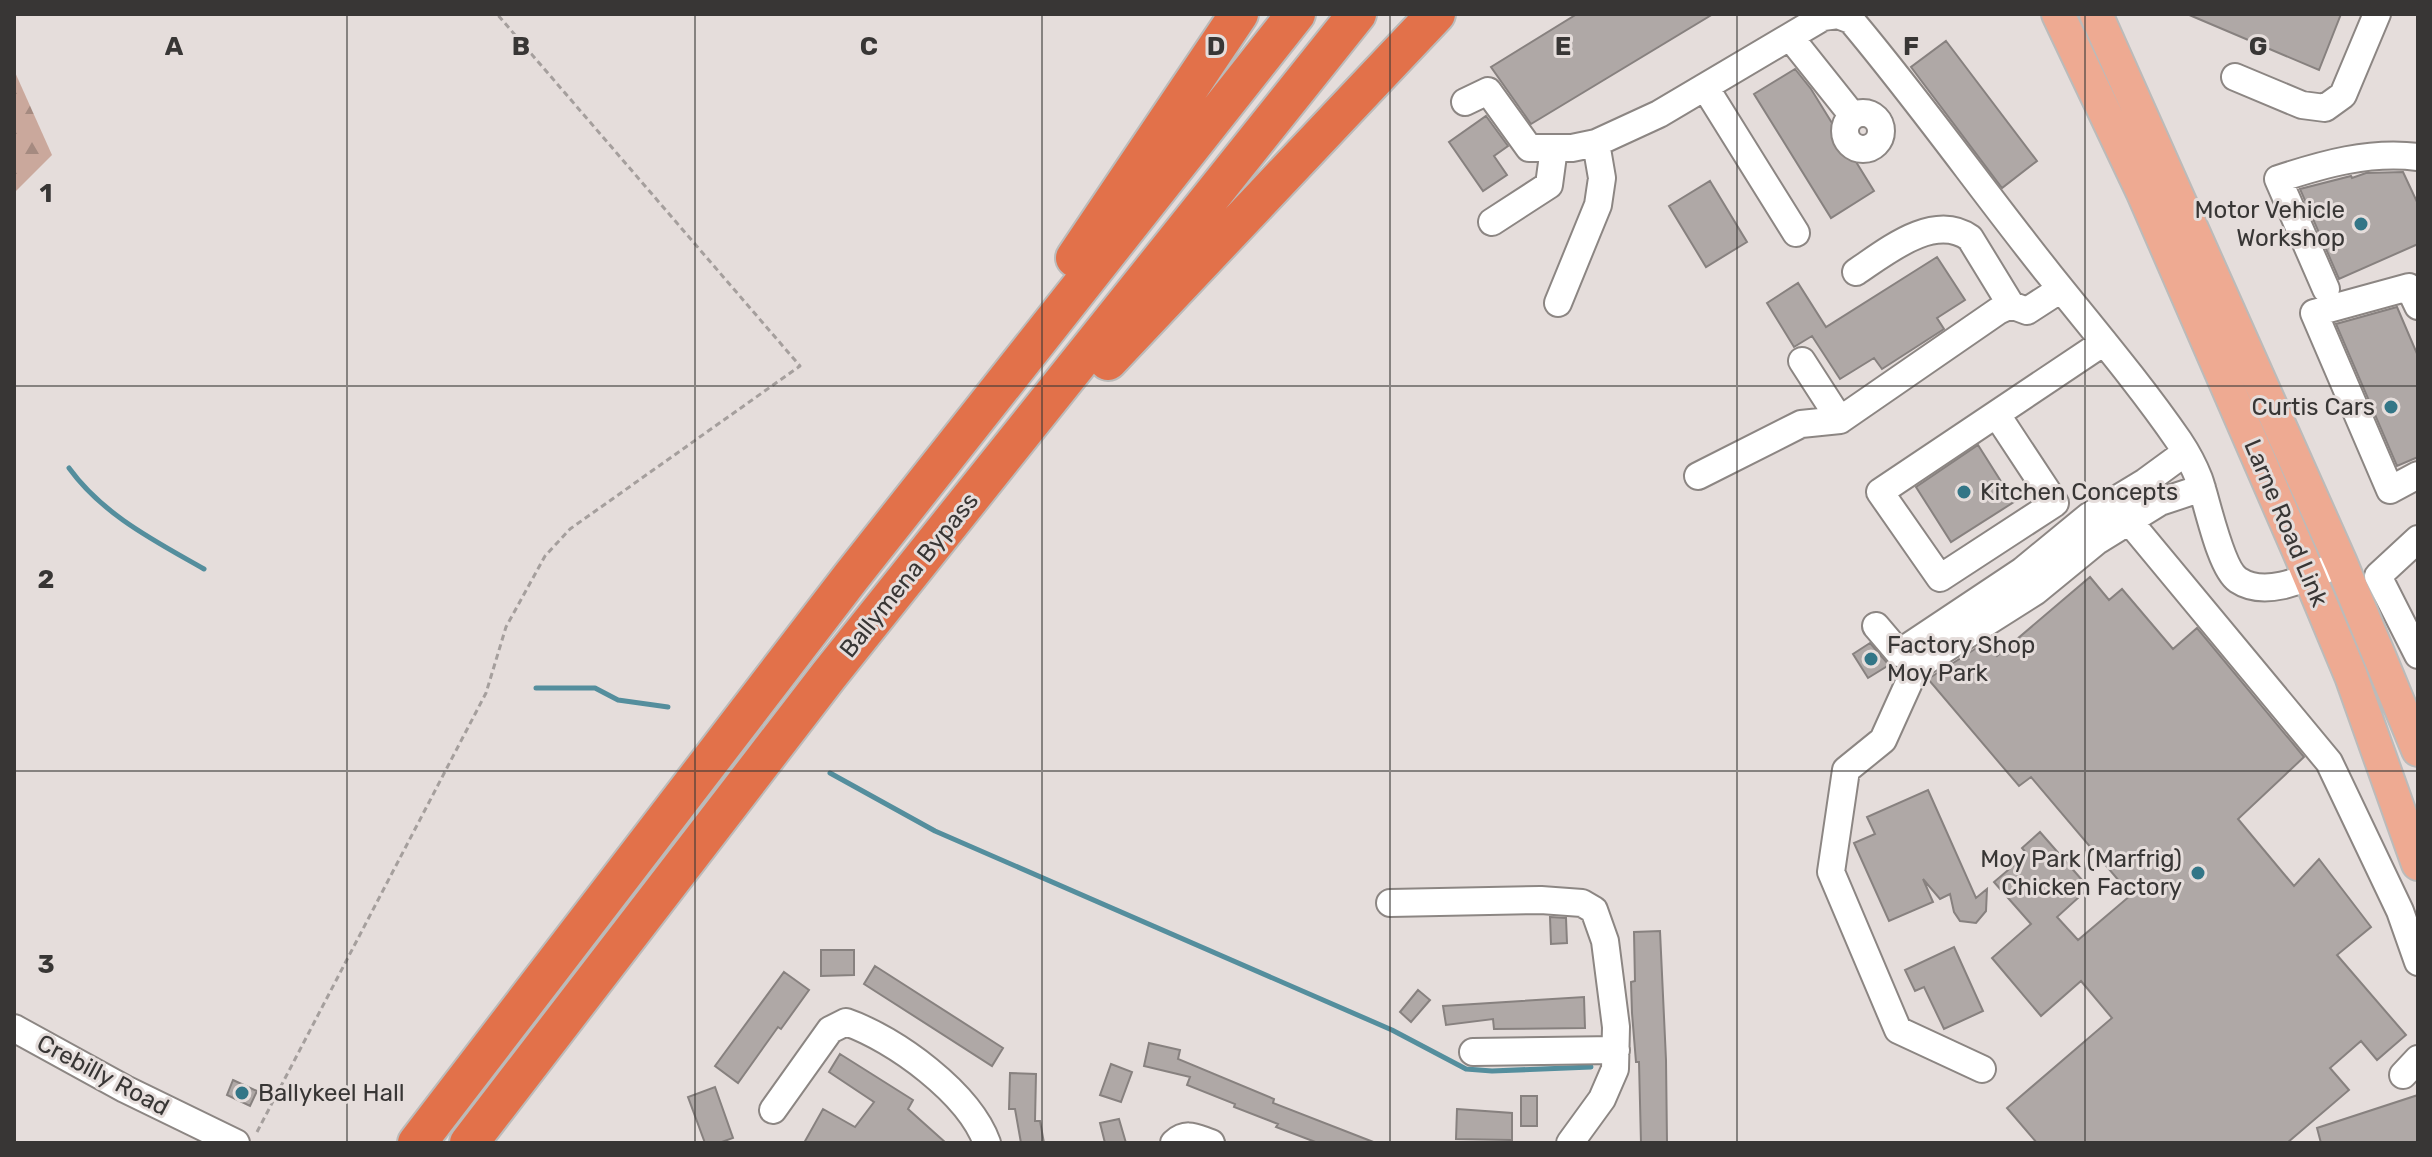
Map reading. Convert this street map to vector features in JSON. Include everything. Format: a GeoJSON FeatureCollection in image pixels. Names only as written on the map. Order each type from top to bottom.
{"type":"FeatureCollection","features":[{"type":"Feature","properties":{"kind":"highway"},"geometry":{"type":"LineString","coordinates":[[681,796],[1070,264],[1239,14]]}},
{"type":"Feature","properties":{"kind":"highway","name":"Ballymena Bypass"},"geometry":{"type":"LineString","coordinates":[[417,1143],[851,577],[1296,14]]}},
{"type":"Feature","properties":{"kind":"highway","name":"Ballymena Bypass"},"geometry":{"type":"LineString","coordinates":[[469,1143],[829,675],[1357,14]]}},
{"type":"Feature","properties":{"kind":"highway"},"geometry":{"type":"LineString","coordinates":[[829,675],[998,474],[1436,14]]}},
{"type":"Feature","properties":{"kind":"main road","name":"Larne Road Link"},"geometry":{"type":"LineString","coordinates":[[2058,14],[2143,193],[2310,576],[2351,676],[2418,864]]}},
{"type":"Feature","properties":{"kind":"main road","name":"Larne Road Link"},"geometry":{"type":"LineString","coordinates":[[2096,14],[2341,563],[2418,750]]}},
{"type":"Feature","properties":{"kind":"street"},"geometry":{"type":"LineString","coordinates":[[2235,77],[2302,105],[2325,108],[2343,95],[2377,14]]}},
{"type":"Feature","properties":{"kind":"street"},"geometry":{"type":"LineString","coordinates":[[1542,148],[1596,143],[1659,114],[1823,17],[1838,15],[1851,20],[2131,374],[2186,452],[2202,488],[2224,560],[2236,579],[2251,587],[2267,589],[2341,563]]}},
{"type":"Feature","properties":{"kind":"street"},"geometry":{"type":"LineString","coordinates":[[1790,37],[1853,116]]}},
{"type":"Feature","properties":{"kind":"street"},"geometry":{"type":"LineString","coordinates":[[1705,87],[1796,233]]}},
{"type":"Feature","properties":{"kind":"street"},"geometry":{"type":"LineString","coordinates":[[1465,102],[1488,91],[1542,148],[1549,185],[1492,222]]}},
{"type":"Feature","properties":{"kind":"street"},"geometry":{"type":"LineString","coordinates":[[1558,303],[1598,205],[1602,178],[1596,143]]}},
{"type":"Feature","properties":{"kind":"street"},"geometry":{"type":"LineString","coordinates":[[2326,289],[2278,179],[2332,161],[2394,154],[2418,157]]}},
{"type":"Feature","properties":{"kind":"street"},"geometry":{"type":"LineString","coordinates":[[1856,272],[1910,237],[1946,229],[1960,231],[1970,238],[2011,305],[2027,311],[2061,289]]}},
{"type":"Feature","properties":{"kind":"street"},"geometry":{"type":"LineString","coordinates":[[2415,291],[2314,313],[2390,490],[2418,475]]}},
{"type":"Feature","properties":{"kind":"street"},"geometry":{"type":"LineString","coordinates":[[1698,476],[1801,424],[1840,420],[2011,305]]}},
{"type":"Feature","properties":{"kind":"street"},"geometry":{"type":"LineString","coordinates":[[1997,415],[2055,503],[1940,578],[1880,492],[2104,342]]}},
{"type":"Feature","properties":{"kind":"street"},"geometry":{"type":"LineString","coordinates":[[1802,361],[1840,420]]}},
{"type":"Feature","properties":{"kind":"street"},"geometry":{"type":"LineString","coordinates":[[1876,626],[1899,653],[2022,571],[2089,516],[2145,482],[2186,452]]}},
{"type":"Feature","properties":{"kind":"street"},"geometry":{"type":"LineString","coordinates":[[1982,1069],[1898,1030],[1831,872],[1846,770],[1883,740],[1916,667],[2036,591],[2097,541],[2160,502],[2202,488]]}},
{"type":"Feature","properties":{"kind":"street"},"geometry":{"type":"LineString","coordinates":[[2129,521],[2329,762],[2400,911],[2418,962]]}},
{"type":"Feature","properties":{"kind":"street"},"geometry":{"type":"LineString","coordinates":[[2418,539],[2378,576],[2418,655]]}},
{"type":"Feature","properties":{"kind":"street"},"geometry":{"type":"LineString","coordinates":[[2381,660],[2418,719]]}},
{"type":"Feature","properties":{"kind":"street"},"geometry":{"type":"LineString","coordinates":[[1390,903],[1541,900],[1582,903],[1594,910],[1605,941],[1616,1027],[1615,1069],[1602,1099],[1570,1143]]}},
{"type":"Feature","properties":{"kind":"street"},"geometry":{"type":"LineString","coordinates":[[773,1110],[830,1030],[846,1022],[892,1046],[945,1084],[975,1117],[987,1143]]}},
{"type":"Feature","properties":{"kind":"street","name":"Crebilly Road"},"geometry":{"type":"LineString","coordinates":[[14,1028],[125,1089],[236,1143]]}},
{"type":"Feature","properties":{"kind":"street"},"geometry":{"type":"LineString","coordinates":[[1473,1052],[1616,1050]]}},
{"type":"Feature","properties":{"kind":"street"},"geometry":{"type":"LineString","coordinates":[[1174,1143],[1189,1135],[1211,1143]]}},
{"type":"Feature","properties":{"kind":"path"},"geometry":{"type":"LineString","coordinates":[[251,1143],[486,693],[506,627],[545,556],[570,529],[800,366],[497,14]]}},
{"type":"Feature","properties":{"kind":"green space"},"geometry":{"type":"Polygon","coordinates":[[[14,70],[52,155],[14,193],[14,70]]]}},
{"type":"Feature","properties":{"kind":"building"},"geometry":{"type":"Polygon","coordinates":[[[1577,14],[1713,14],[1531,124],[1491,67],[1577,14]]]}},
{"type":"Feature","properties":{"kind":"building"},"geometry":{"type":"Polygon","coordinates":[[[2187,14],[2341,14],[2319,70],[2187,14]]]}},
{"type":"Feature","properties":{"kind":"building"},"geometry":{"type":"Polygon","coordinates":[[[1946,41],[2037,161],[2002,188],[1911,67],[1946,41]]]}},
{"type":"Feature","properties":{"kind":"building"},"geometry":{"type":"Polygon","coordinates":[[[1795,69],[1811,89],[1874,191],[1831,218],[1754,94],[1795,69]]]}},
{"type":"Feature","properties":{"kind":"building"},"geometry":{"type":"Polygon","coordinates":[[[1486,116],[1508,146],[1494,156],[1507,175],[1483,191],[1449,142],[1486,116]]]}},
{"type":"Feature","properties":{"kind":"building","name":"Motor Vehicle Workshop"},"geometry":{"type":"Polygon","coordinates":[[[2403,172],[2418,204],[2418,244],[2339,279],[2300,189],[2366,173],[2403,172]]]}},
{"type":"Feature","properties":{"kind":"building"},"geometry":{"type":"Polygon","coordinates":[[[1710,181],[1747,242],[1706,267],[1669,206],[1710,181]]]}},
{"type":"Feature","properties":{"kind":"building"},"geometry":{"type":"Polygon","coordinates":[[[1937,257],[1965,300],[1937,318],[1944,329],[1882,369],[1874,358],[1840,379],[1812,336],[1794,347],[1767,303],[1798,283],[1826,327],[1937,257]]]}},
{"type":"Feature","properties":{"kind":"building","name":"Curtis Cars"},"geometry":{"type":"Polygon","coordinates":[[[2397,307],[2418,356],[2418,457],[2397,466],[2336,324],[2397,307]]]}},
{"type":"Feature","properties":{"kind":"building","name":"Kitchen Concepts"},"geometry":{"type":"Polygon","coordinates":[[[1978,445],[2014,502],[1951,542],[1916,487],[1978,445]]]}},
{"type":"Feature","properties":{"kind":"building","name":"Moy Park (Marfrig) Chicken Factory"},"geometry":{"type":"Polygon","coordinates":[[[2090,577],[2109,600],[2122,589],[2173,649],[2197,628],[2304,757],[2238,819],[2294,886],[2319,859],[2371,927],[2337,955],[2406,1035],[2377,1060],[2361,1041],[2330,1068],[2349,1090],[2287,1143],[2037,1143],[2007,1108],[2112,1018],[2081,981],[2041,1016],[1992,958],[2031,924],[1994,882],[2027,854],[2022,848],[2040,832],[2089,888],[2057,917],[2078,940],[2131,895],[2031,777],[2019,786],[1928,679],[1986,642],[1997,656],[2090,577]]]}},
{"type":"Feature","properties":{"kind":"building","name":"Factory Shop Moy Park"},"geometry":{"type":"Polygon","coordinates":[[[1870,643],[1889,665],[1868,678],[1853,654],[1870,643]]]}},
{"type":"Feature","properties":{"kind":"building"},"geometry":{"type":"Polygon","coordinates":[[[1928,790],[1976,898],[1987,889],[1986,911],[1976,923],[1960,921],[1954,912],[1950,894],[1940,899],[1923,879],[1933,902],[1889,921],[1854,843],[1875,834],[1867,817],[1928,790]]]}},
{"type":"Feature","properties":{"kind":"building"},"geometry":{"type":"Polygon","coordinates":[[[1550,917],[1566,918],[1567,943],[1551,944],[1550,917]]]}},
{"type":"Feature","properties":{"kind":"building"},"geometry":{"type":"Polygon","coordinates":[[[1660,931],[1667,1143],[1641,1143],[1639,1062],[1636,1062],[1632,1013],[1634,932],[1660,931]]]}},
{"type":"Feature","properties":{"kind":"building"},"geometry":{"type":"Polygon","coordinates":[[[1954,947],[1983,1011],[1944,1029],[1924,987],[1915,991],[1905,970],[1954,947]]]}},
{"type":"Feature","properties":{"kind":"building"},"geometry":{"type":"Polygon","coordinates":[[[821,950],[854,950],[854,975],[821,976],[821,950]]]}},
{"type":"Feature","properties":{"kind":"building"},"geometry":{"type":"Polygon","coordinates":[[[875,966],[1003,1048],[992,1066],[864,984],[875,966]]]}},
{"type":"Feature","properties":{"kind":"building"},"geometry":{"type":"Polygon","coordinates":[[[784,972],[809,990],[738,1083],[715,1066],[784,972]]]}},
{"type":"Feature","properties":{"kind":"building"},"geometry":{"type":"Polygon","coordinates":[[[1418,990],[1430,1000],[1411,1022],[1400,1012],[1418,990]]]}},
{"type":"Feature","properties":{"kind":"building"},"geometry":{"type":"Polygon","coordinates":[[[1584,997],[1585,1028],[1494,1029],[1493,1019],[1446,1025],[1443,1006],[1584,997]]]}},
{"type":"Feature","properties":{"kind":"building"},"geometry":{"type":"Polygon","coordinates":[[[1149,1043],[1180,1050],[1178,1059],[1274,1099],[1273,1103],[1376,1143],[1318,1143],[1276,1127],[1278,1124],[1187,1085],[1190,1077],[1144,1066],[1149,1043]]]}},
{"type":"Feature","properties":{"kind":"building"},"geometry":{"type":"Polygon","coordinates":[[[840,1054],[913,1100],[908,1109],[946,1143],[804,1143],[823,1109],[855,1127],[874,1102],[829,1072],[840,1054]]]}},
{"type":"Feature","properties":{"kind":"building"},"geometry":{"type":"Polygon","coordinates":[[[1111,1064],[1132,1072],[1121,1102],[1100,1095],[1111,1064]]]}},
{"type":"Feature","properties":{"kind":"building"},"geometry":{"type":"Polygon","coordinates":[[[1010,1073],[1036,1074],[1035,1121],[1040,1121],[1044,1143],[1021,1143],[1015,1109],[1009,1109],[1010,1073]]]}},
{"type":"Feature","properties":{"kind":"building","name":"Ballykeel Hall"},"geometry":{"type":"Polygon","coordinates":[[[233,1080],[257,1091],[250,1106],[227,1095],[233,1080]]]}},
{"type":"Feature","properties":{"kind":"building"},"geometry":{"type":"Polygon","coordinates":[[[715,1087],[733,1138],[719,1143],[705,1143],[688,1097],[715,1087]]]}},
{"type":"Feature","properties":{"kind":"building"},"geometry":{"type":"Polygon","coordinates":[[[2418,1095],[2418,1143],[2321,1143],[2317,1128],[2418,1095]]]}},
{"type":"Feature","properties":{"kind":"building"},"geometry":{"type":"Polygon","coordinates":[[[1521,1096],[1537,1096],[1537,1126],[1521,1126],[1521,1096]]]}},
{"type":"Feature","properties":{"kind":"building"},"geometry":{"type":"Polygon","coordinates":[[[1457,1109],[1512,1113],[1512,1140],[1456,1139],[1457,1109]]]}},
{"type":"Feature","properties":{"kind":"building"},"geometry":{"type":"Polygon","coordinates":[[[1119,1119],[1126,1143],[1105,1143],[1100,1123],[1119,1119]]]}},
{"type":"Feature","properties":{"kind":"waterway"},"geometry":{"type":"LineString","coordinates":[[69,468],[114,513],[204,569]]}},
{"type":"Feature","properties":{"kind":"waterway"},"geometry":{"type":"LineString","coordinates":[[536,688],[595,688],[618,700],[668,707]]}},
{"type":"Feature","properties":{"kind":"waterway"},"geometry":{"type":"LineString","coordinates":[[830,773],[935,831],[1392,1030],[1466,1069],[1492,1071],[1591,1067]]}},
{"type":"Feature","properties":{"kind":"place","name":"Motor Vehicle Workshop"},"geometry":{"type":"Point","coordinates":[2361,224]}},
{"type":"Feature","properties":{"kind":"place","name":"Curtis Cars"},"geometry":{"type":"Point","coordinates":[2391,407]}},
{"type":"Feature","properties":{"kind":"place","name":"Kitchen Concepts"},"geometry":{"type":"Point","coordinates":[1964,492]}},
{"type":"Feature","properties":{"kind":"place","name":"Factory Shop Moy Park"},"geometry":{"type":"Point","coordinates":[1871,659]}},
{"type":"Feature","properties":{"kind":"place","name":"Moy Park (Marfrig) Chicken Factory"},"geometry":{"type":"Point","coordinates":[2198,873]}},
{"type":"Feature","properties":{"kind":"place","name":"Ballykeel Hall"},"geometry":{"type":"Point","coordinates":[242,1093]}}]}
